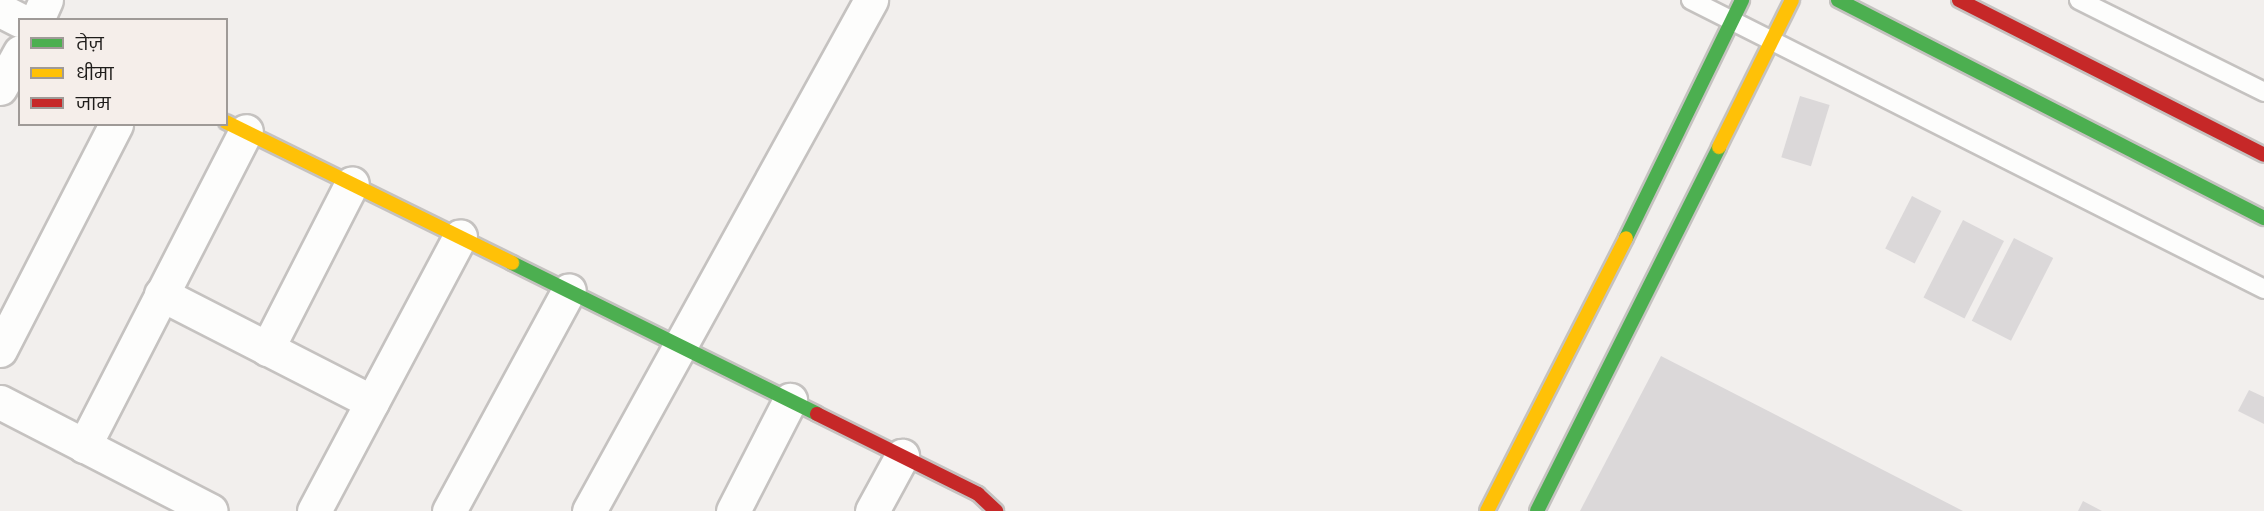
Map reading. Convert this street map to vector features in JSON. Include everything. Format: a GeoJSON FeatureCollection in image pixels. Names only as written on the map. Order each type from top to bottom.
{"type":"FeatureCollection","features":[{"type":"Feature","properties":{"kind":"street"},"geometry":{"type":"LineString","coordinates":[[38,18],[46,0]]}},
{"type":"Feature","properties":{"kind":"street"},"geometry":{"type":"LineString","coordinates":[[589,511],[871,0]]}},
{"type":"Feature","properties":{"kind":"street"},"geometry":{"type":"LineString","coordinates":[[1487,511],[1627,236],[1742,0]]}},
{"type":"Feature","properties":{"kind":"street"},"geometry":{"type":"LineString","coordinates":[[1537,511],[1792,0]]}},
{"type":"Feature","properties":{"kind":"street"},"geometry":{"type":"LineString","coordinates":[[1838,0],[2264,218]]}},
{"type":"Feature","properties":{"kind":"street"},"geometry":{"type":"LineString","coordinates":[[1959,0],[2264,155]]}},
{"type":"Feature","properties":{"kind":"street"},"geometry":{"type":"LineString","coordinates":[[0,10],[18,19]]}},
{"type":"Feature","properties":{"kind":"street"},"geometry":{"type":"LineString","coordinates":[[0,88],[18,56]]}},
{"type":"Feature","properties":{"kind":"street"},"geometry":{"type":"LineString","coordinates":[[0,350],[115,126]]}},
{"type":"Feature","properties":{"kind":"street"},"geometry":{"type":"LineString","coordinates":[[84,446],[161,294],[236,127],[978,494],[996,511]]}},
{"type":"Feature","properties":{"kind":"street"},"geometry":{"type":"LineString","coordinates":[[267,349],[352,183]]}},
{"type":"Feature","properties":{"kind":"street"},"geometry":{"type":"LineString","coordinates":[[314,511],[460,236]]}},
{"type":"Feature","properties":{"kind":"street"},"geometry":{"type":"LineString","coordinates":[[449,511],[568,290]]}},
{"type":"Feature","properties":{"kind":"street"},"geometry":{"type":"LineString","coordinates":[[161,294],[372,402]]}},
{"type":"Feature","properties":{"kind":"street"},"geometry":{"type":"LineString","coordinates":[[733,511],[790,400]]}},
{"type":"Feature","properties":{"kind":"street"},"geometry":{"type":"LineString","coordinates":[[0,402],[211,511]]}},
{"type":"Feature","properties":{"kind":"street"},"geometry":{"type":"LineString","coordinates":[[872,511],[902,456]]}},
{"type":"Feature","properties":{"kind":"lane"},"geometry":{"type":"LineString","coordinates":[[1691,0],[2264,289]]}},
{"type":"Feature","properties":{"kind":"lane"},"geometry":{"type":"LineString","coordinates":[[2079,0],[2264,92]]}},
{"type":"Feature","properties":{"kind":"building"},"geometry":{"type":"Polygon","coordinates":[[[1800,96],[1830,105],[1811,166],[1781,157],[1800,96]]]}},
{"type":"Feature","properties":{"kind":"building"},"geometry":{"type":"Polygon","coordinates":[[[1912,196],[1941,211],[1915,264],[1885,249],[1912,196]]]}},
{"type":"Feature","properties":{"kind":"building"},"geometry":{"type":"Polygon","coordinates":[[[1963,220],[2004,241],[1964,318],[1924,298],[1963,220]]]}},
{"type":"Feature","properties":{"kind":"building"},"geometry":{"type":"Polygon","coordinates":[[[2014,238],[2053,258],[2011,341],[1972,321],[2014,238]]]}},
{"type":"Feature","properties":{"kind":"building"},"geometry":{"type":"Polygon","coordinates":[[[1661,356],[1963,511],[1580,511],[1661,356]]]}},
{"type":"Feature","properties":{"kind":"building"},"geometry":{"type":"Polygon","coordinates":[[[2249,390],[2264,397],[2264,424],[2238,411],[2249,390]]]}},
{"type":"Feature","properties":{"kind":"building"},"geometry":{"type":"Polygon","coordinates":[[[2083,501],[2102,511],[2078,511],[2083,501]]]}},
{"type":"Feature","properties":{"kind":"traffic: fast"},"geometry":{"type":"LineString","coordinates":[[1626,238],[1742,0]]}},
{"type":"Feature","properties":{"kind":"traffic: fast"},"geometry":{"type":"LineString","coordinates":[[1838,0],[2264,218]]}},
{"type":"Feature","properties":{"kind":"traffic: fast"},"geometry":{"type":"LineString","coordinates":[[1537,511],[1719,147]]}},
{"type":"Feature","properties":{"kind":"traffic: fast"},"geometry":{"type":"LineString","coordinates":[[512,263],[817,414]]}},
{"type":"Feature","properties":{"kind":"traffic: slow"},"geometry":{"type":"LineString","coordinates":[[1719,147],[1792,0]]}},
{"type":"Feature","properties":{"kind":"traffic: slow"},"geometry":{"type":"LineString","coordinates":[[228,123],[512,263]]}},
{"type":"Feature","properties":{"kind":"traffic: slow"},"geometry":{"type":"LineString","coordinates":[[1487,511],[1626,238]]}},
{"type":"Feature","properties":{"kind":"traffic: jam"},"geometry":{"type":"LineString","coordinates":[[1959,0],[2264,155]]}},
{"type":"Feature","properties":{"kind":"traffic: jam"},"geometry":{"type":"LineString","coordinates":[[817,414],[978,494],[996,511]]}}]}
